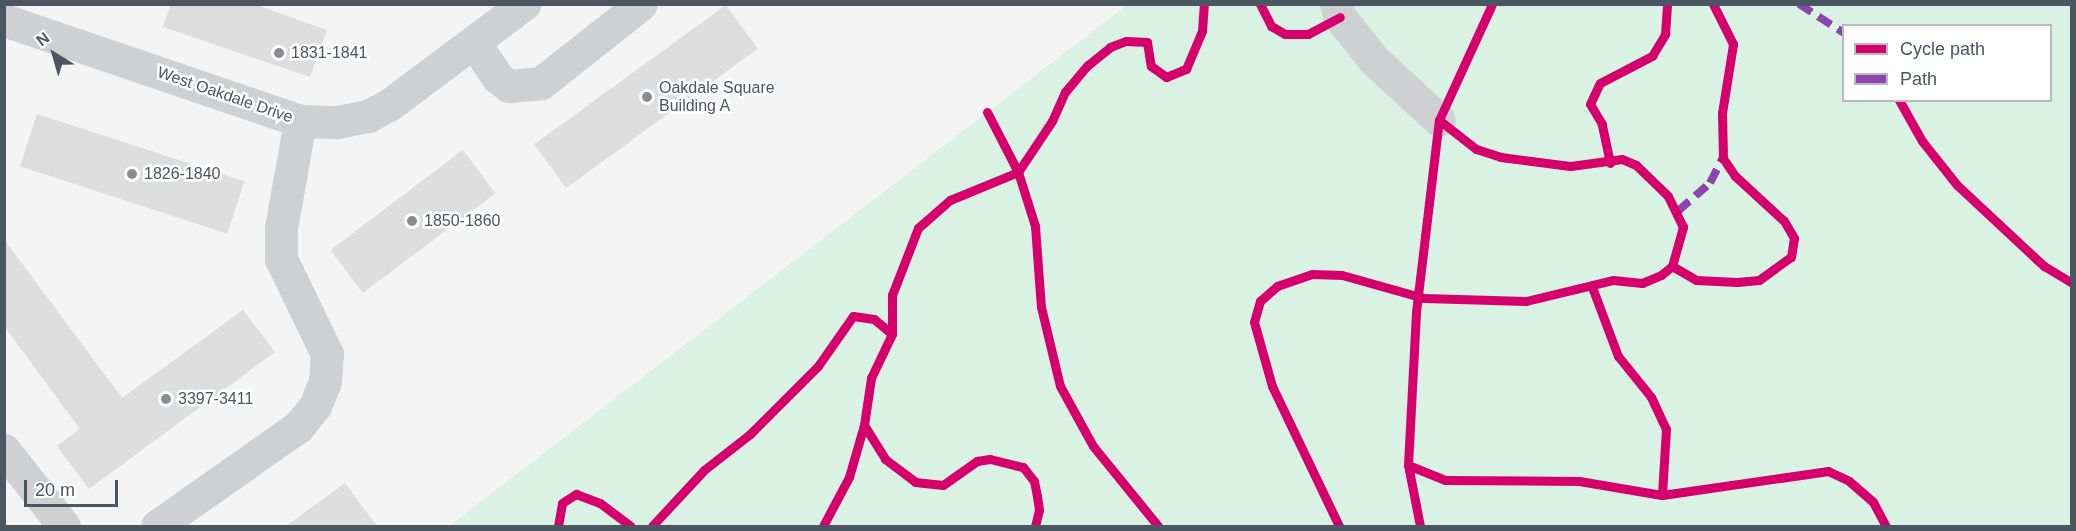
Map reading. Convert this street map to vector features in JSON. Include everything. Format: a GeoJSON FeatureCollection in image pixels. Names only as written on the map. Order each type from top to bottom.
{"type":"FeatureCollection","features":[{"type":"Feature","properties":{"kind":"street","name":"West Oakdale Drive"},"geometry":{"type":"LineString","coordinates":[[4,20],[300,121],[338,122],[368,116],[438,69],[524,4]]}},
{"type":"Feature","properties":{"kind":"street"},"geometry":{"type":"LineString","coordinates":[[474,42],[498,78],[509,86],[541,83],[642,4]]}},
{"type":"Feature","properties":{"kind":"street"},"geometry":{"type":"LineString","coordinates":[[1336,4],[1340,17],[1374,60],[1439,120]]}},
{"type":"Feature","properties":{"kind":"street"},"geometry":{"type":"LineString","coordinates":[[157,526],[298,427],[315,406],[325,381],[327,354],[281,259],[281,228],[300,121]]}},
{"type":"Feature","properties":{"kind":"street"},"geometry":{"type":"LineString","coordinates":[[4,450],[64,526]]}},
{"type":"Feature","properties":{"kind":"green space"},"geometry":{"type":"Polygon","coordinates":[[[1127,5],[2071,5],[2071,526],[449,526],[1127,5]]]}},
{"type":"Feature","properties":{"kind":"building","name":"1831-1841"},"geometry":{"type":"Polygon","coordinates":[[[171,4],[254,4],[327,30],[310,77],[163,27],[171,4]]]}},
{"type":"Feature","properties":{"kind":"building","name":"Oakdale Square Building A"},"geometry":{"type":"Polygon","coordinates":[[[726,5],[758,49],[566,188],[534,144],[726,5]]]}},
{"type":"Feature","properties":{"kind":"building","name":"1826-1840"},"geometry":{"type":"Polygon","coordinates":[[[37,114],[244,181],[227,234],[20,166],[37,114]]]}},
{"type":"Feature","properties":{"kind":"building","name":"1850-1860"},"geometry":{"type":"Polygon","coordinates":[[[463,150],[495,193],[363,293],[330,250],[463,150]]]}},
{"type":"Feature","properties":{"kind":"building"},"geometry":{"type":"Polygon","coordinates":[[[4,239],[122,398],[243,310],[275,352],[89,489],[57,446],[80,429],[4,326],[4,239]]]}},
{"type":"Feature","properties":{"kind":"building"},"geometry":{"type":"Polygon","coordinates":[[[345,483],[377,526],[286,526],[345,483]]]}},
{"type":"Feature","properties":{"kind":"marked path"},"geometry":{"type":"LineString","coordinates":[[1799,4],[1842,32]]}},
{"type":"Feature","properties":{"kind":"marked path"},"geometry":{"type":"LineString","coordinates":[[1678,211],[1710,183],[1723,158]]}},
{"type":"Feature","properties":{"kind":"cycle path"},"geometry":{"type":"LineString","coordinates":[[823,526],[849,477],[864,425],[871,378],[892,334],[892,295],[918,228],[950,200],[1018,172],[1052,121],[1065,92],[1088,65],[1110,47],[1126,41],[1147,42],[1151,66],[1166,77],[1186,69],[1202,31],[1204,4]]}},
{"type":"Feature","properties":{"kind":"cycle path"},"geometry":{"type":"LineString","coordinates":[[1260,4],[1271,26],[1285,34],[1308,34],[1340,17]]}},
{"type":"Feature","properties":{"kind":"cycle path"},"geometry":{"type":"LineString","coordinates":[[1420,526],[1408,465],[1416,312],[1439,120],[1492,4]]}},
{"type":"Feature","properties":{"kind":"cycle path"},"geometry":{"type":"LineString","coordinates":[[1610,163],[1602,124],[1590,104],[1600,83],[1652,56],[1665,34],[1667,4]]}},
{"type":"Feature","properties":{"kind":"cycle path"},"geometry":{"type":"LineString","coordinates":[[1672,266],[1696,280],[1737,282],[1759,280],[1791,257],[1794,238],[1784,221],[1735,176],[1723,158],[1722,113],[1733,44],[1713,4]]}},
{"type":"Feature","properties":{"kind":"cycle path"},"geometry":{"type":"LineString","coordinates":[[1900,102],[1922,141],[1957,185],[2044,266],[2072,283]]}},
{"type":"Feature","properties":{"kind":"cycle path"},"geometry":{"type":"LineString","coordinates":[[987,112],[1018,172],[1035,226],[1041,307],[1060,386],[1093,446],[1158,526]]}},
{"type":"Feature","properties":{"kind":"cycle path"},"geometry":{"type":"LineString","coordinates":[[1339,526],[1272,386],[1254,322],[1260,301],[1277,286],[1312,274],[1342,275],[1424,298],[1526,301],[1613,280],[1642,283],[1661,275],[1672,266],[1683,227],[1668,196],[1636,165],[1622,159],[1570,166],[1501,157],[1476,149],[1439,120]]}},
{"type":"Feature","properties":{"kind":"cycle path"},"geometry":{"type":"LineString","coordinates":[[1592,287],[1618,356],[1651,397],[1666,429],[1662,495],[1828,471],[1849,481],[1873,502],[1886,526]]}},
{"type":"Feature","properties":{"kind":"cycle path"},"geometry":{"type":"LineString","coordinates":[[652,526],[704,470],[750,434],[818,366],[853,316],[874,319],[892,334]]}},
{"type":"Feature","properties":{"kind":"cycle path"},"geometry":{"type":"LineString","coordinates":[[864,425],[885,459],[915,482],[943,485],[977,461],[990,459],[1023,467],[1034,481],[1039,510],[1035,526]]}},
{"type":"Feature","properties":{"kind":"cycle path"},"geometry":{"type":"LineString","coordinates":[[1408,465],[1445,480],[1579,481],[1662,495]]}},
{"type":"Feature","properties":{"kind":"cycle path"},"geometry":{"type":"LineString","coordinates":[[558,526],[562,503],[576,494],[600,503],[630,526]]}},
{"type":"Feature","properties":{"kind":"place","name":"1831-1841"},"geometry":{"type":"Point","coordinates":[279,53]}},
{"type":"Feature","properties":{"kind":"place","name":"Oakdale Square Building A"},"geometry":{"type":"Point","coordinates":[647,97]}},
{"type":"Feature","properties":{"kind":"place","name":"1826-1840"},"geometry":{"type":"Point","coordinates":[132,174]}},
{"type":"Feature","properties":{"kind":"place","name":"1850-1860"},"geometry":{"type":"Point","coordinates":[412,221]}},
{"type":"Feature","properties":{"kind":"place","name":"3397-3411"},"geometry":{"type":"Point","coordinates":[166,399]}}]}
